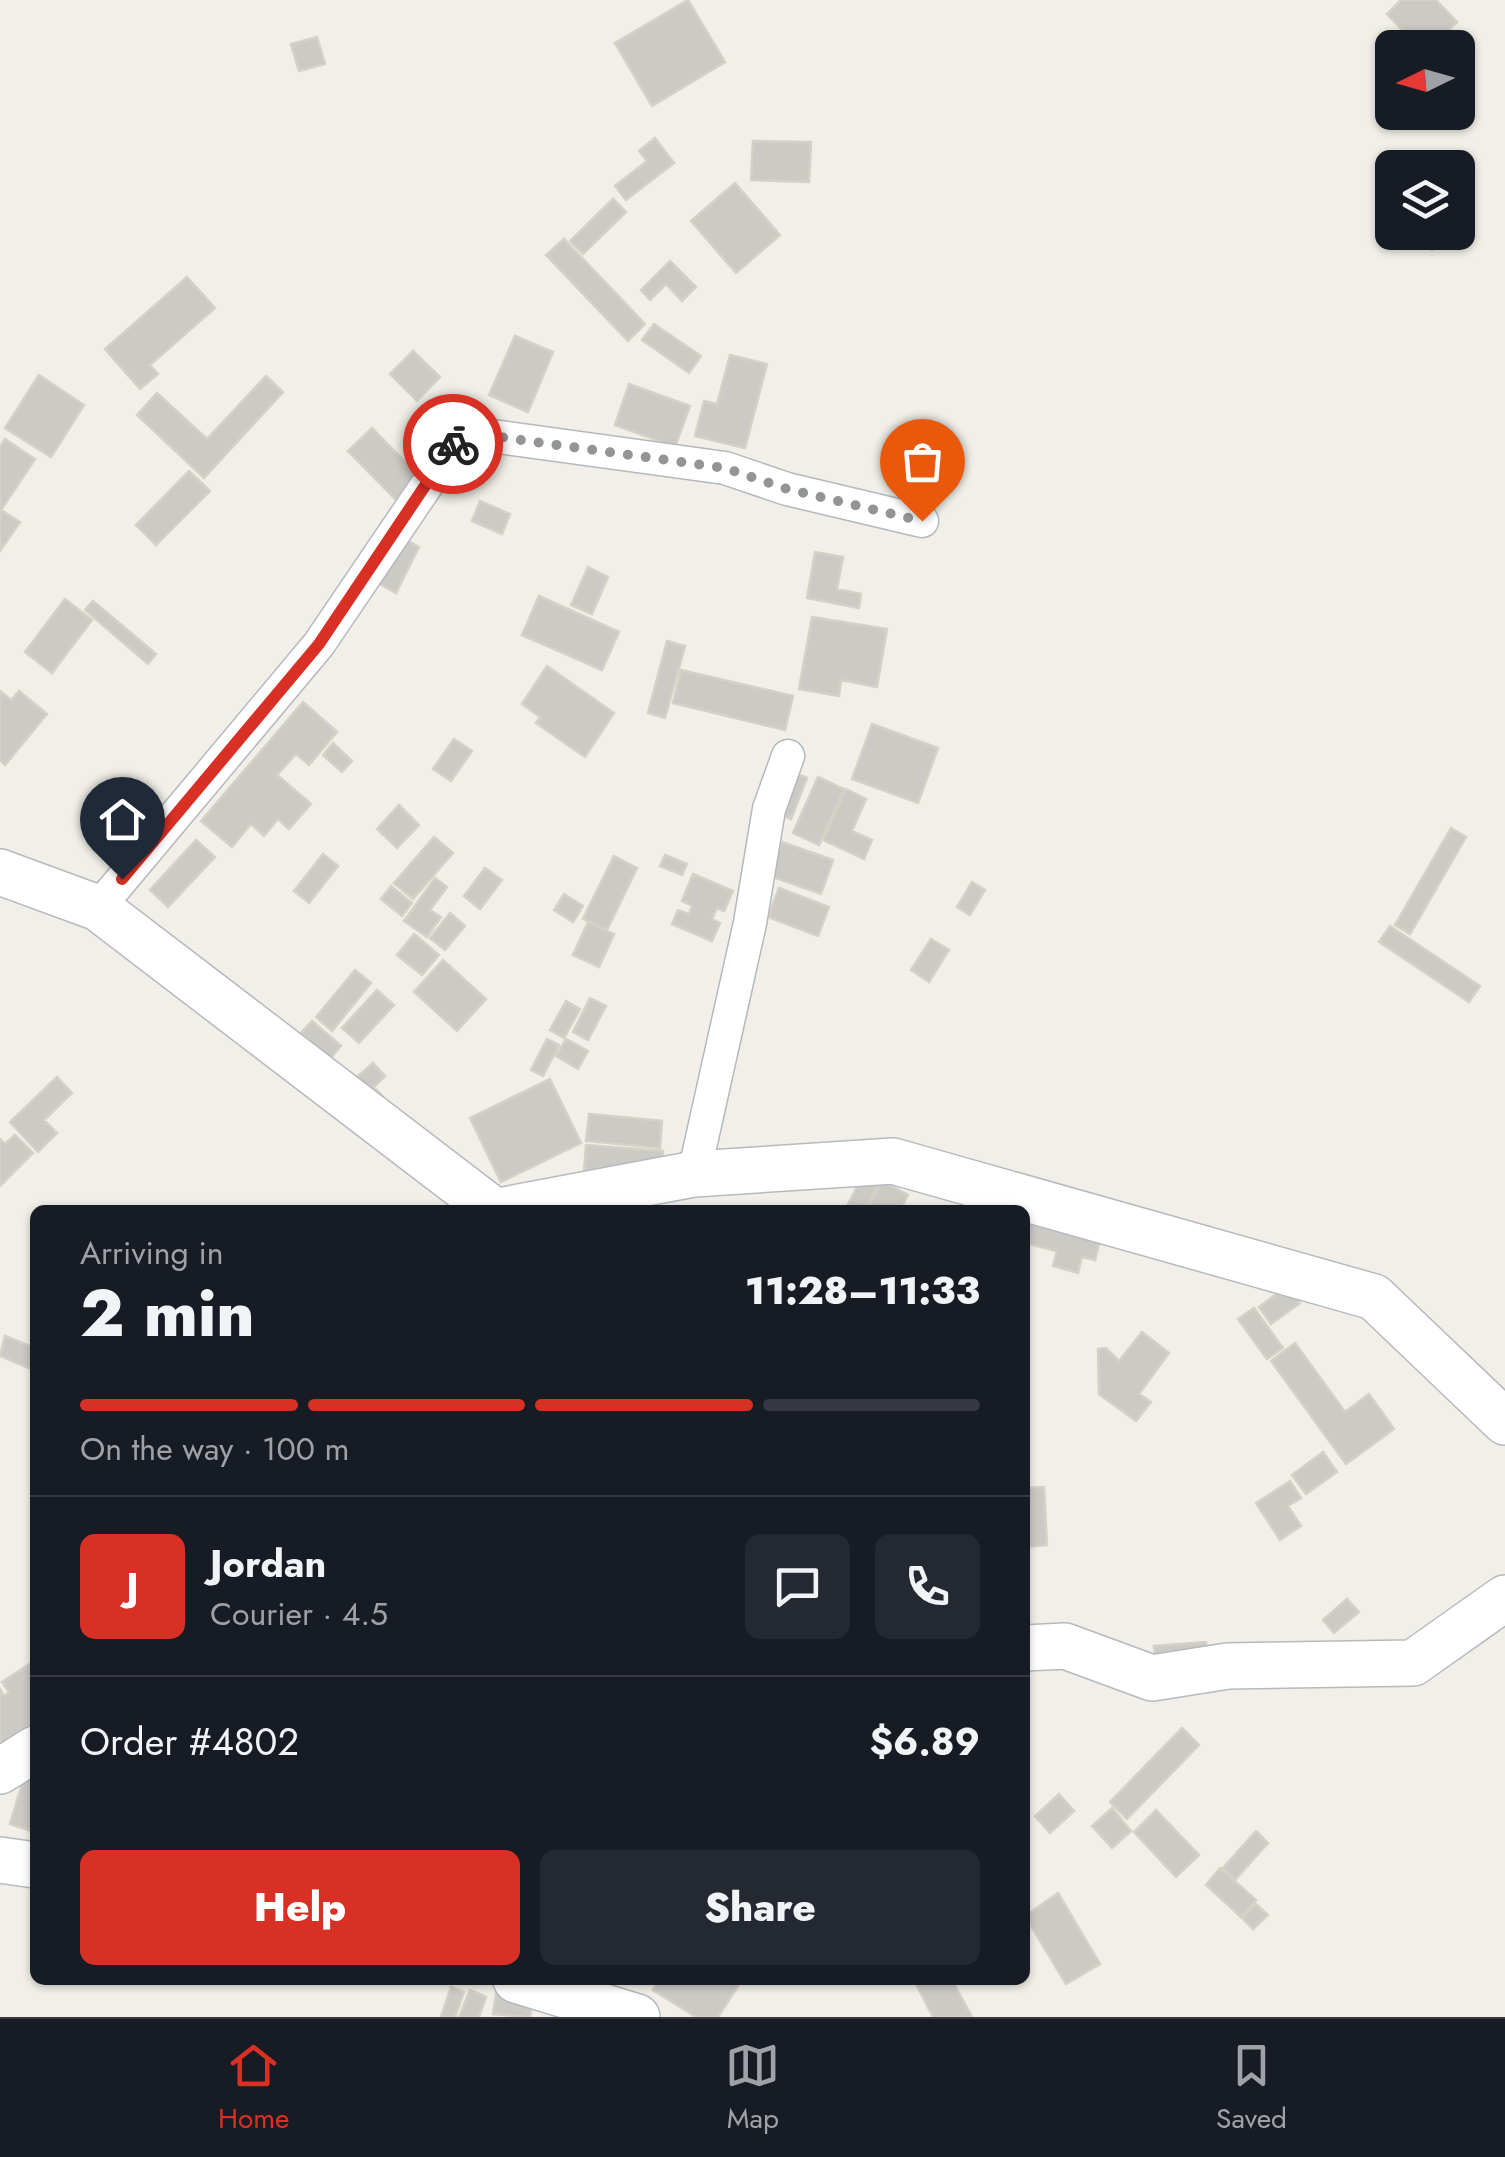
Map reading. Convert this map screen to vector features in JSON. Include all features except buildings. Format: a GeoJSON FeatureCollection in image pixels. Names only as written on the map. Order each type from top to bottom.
{"type":"FeatureCollection","features":[{"type":"Feature","properties":{"kind":"street"},"geometry":{"type":"LineString","coordinates":[[98,908],[319,644],[460,436],[477,434],[725,468],[787,489],[922,521]]}},
{"type":"Feature","properties":{"kind":"street"},"geometry":{"type":"LineString","coordinates":[[694,1174],[750,923],[769,809],[788,756]]}},
{"type":"Feature","properties":{"kind":"street"},"geometry":{"type":"LineString","coordinates":[[0,872],[98,908],[486,1205]]}},
{"type":"Feature","properties":{"kind":"street"},"geometry":{"type":"LineString","coordinates":[[530,1205],[694,1174],[894,1161],[1374,1297],[1505,1422]]}},
{"type":"Feature","properties":{"kind":"street"},"geometry":{"type":"LineString","coordinates":[[1030,1648],[1064,1646],[1152,1678],[1228,1666],[1413,1663],[1505,1598]]}},
{"type":"Feature","properties":{"kind":"street"},"geometry":{"type":"LineString","coordinates":[[0,1771],[30,1752]]}},
{"type":"Feature","properties":{"kind":"street"},"geometry":{"type":"LineString","coordinates":[[0,1860],[30,1864]]}},
{"type":"Feature","properties":{"kind":"street"},"geometry":{"type":"LineString","coordinates":[[532,1985],[638,2017]]}},
{"type":"Feature","properties":{"kind":"way so far"},"geometry":{"type":"LineString","coordinates":[[453,444],[460,436],[477,434],[725,468],[787,489],[922,521]]}},
{"type":"Feature","properties":{"kind":"route"},"geometry":{"type":"LineString","coordinates":[[122,879],[319,644],[453,444]]}}]}
